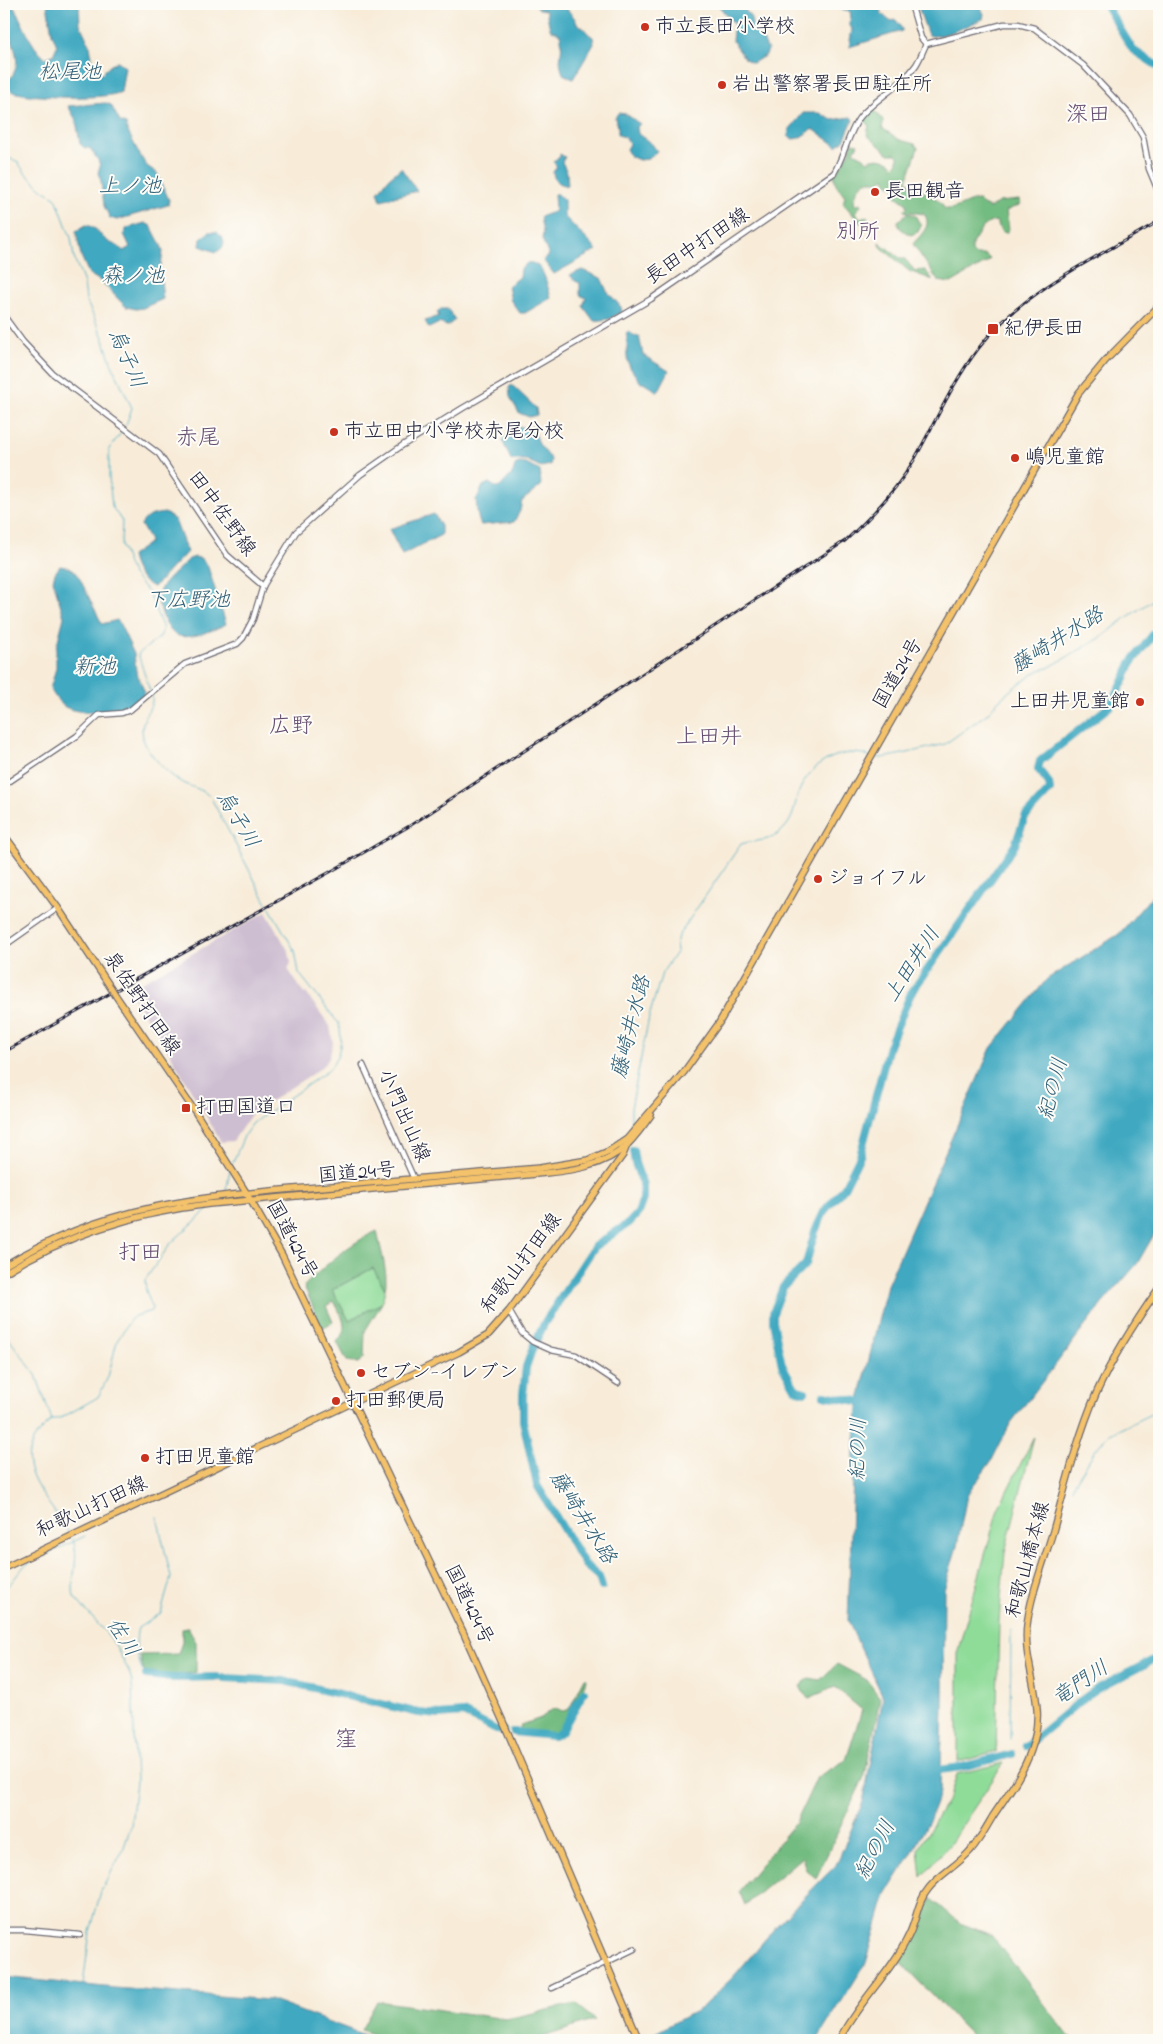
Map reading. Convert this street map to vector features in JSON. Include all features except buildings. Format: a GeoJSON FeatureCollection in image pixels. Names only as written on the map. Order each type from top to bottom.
{"type":"FeatureCollection","features":[{"type":"Feature","properties":{"kind":"main road","name":"国道24号"},"geometry":{"type":"LineString","coordinates":[[4,1273],[57,1244],[104,1226],[146,1214],[209,1204],[582,1168],[603,1160],[627,1142],[684,1072],[718,1025],[1078,394],[1106,360],[1159,306]]}},
{"type":"Feature","properties":{"kind":"main road","name":"泉佐野打田線"},"geometry":{"type":"LineString","coordinates":[[4,835],[58,908],[196,1113],[247,1194]]}},
{"type":"Feature","properties":{"kind":"main road","name":"国道24号"},"geometry":{"type":"LineString","coordinates":[[4,1266],[48,1241],[99,1220],[149,1207],[213,1197],[578,1163],[599,1157],[627,1142]]}},
{"type":"Feature","properties":{"kind":"main road","name":"和歌山打田線"},"geometry":{"type":"LineString","coordinates":[[4,1568],[474,1345],[494,1329],[509,1311],[623,1155],[627,1142]]}},
{"type":"Feature","properties":{"kind":"main road","name":"国道424号"},"geometry":{"type":"LineString","coordinates":[[247,1194],[282,1255],[482,1673],[639,2040]]}},
{"type":"Feature","properties":{"kind":"main road","name":"和歌山橋本線"},"geometry":{"type":"LineString","coordinates":[[839,2040],[855,2011],[897,1955],[909,1934],[922,1899],[929,1888],[969,1853],[1028,1760],[1036,1734],[1038,1707],[1026,1635],[1029,1613],[1038,1579],[1080,1436],[1096,1395],[1121,1344],[1159,1288]]}},
{"type":"Feature","properties":{"kind":"street"},"geometry":{"type":"LineString","coordinates":[[911,4],[921,38],[926,44],[1004,24],[1018,24],[1034,28],[1083,65],[1130,115],[1144,137],[1149,169],[1159,193]]}},
{"type":"Feature","properties":{"kind":"street","name":"長田中打田線"},"geometry":{"type":"LineString","coordinates":[[4,785],[77,736],[99,715],[122,714],[130,710],[185,664],[237,644],[243,638],[253,619],[263,586],[296,532],[360,475],[402,444],[650,299],[834,172],[841,162],[859,119],[876,101],[906,77],[916,65],[926,44]]}},
{"type":"Feature","properties":{"kind":"street","name":"田中佐野線"},"geometry":{"type":"LineString","coordinates":[[4,316],[23,342],[52,373],[159,454],[227,555],[263,586]]}},
{"type":"Feature","properties":{"kind":"street"},"geometry":{"type":"LineString","coordinates":[[4,946],[58,908]]}},
{"type":"Feature","properties":{"kind":"street","name":"小門出山線"},"geometry":{"type":"LineString","coordinates":[[363,1065],[414,1179]]}},
{"type":"Feature","properties":{"kind":"street"},"geometry":{"type":"LineString","coordinates":[[509,1311],[522,1333],[533,1342],[551,1350],[576,1355],[618,1383]]}},
{"type":"Feature","properties":{"kind":"street"},"geometry":{"type":"LineString","coordinates":[[4,1930],[80,1935]]}},
{"type":"Feature","properties":{"kind":"street"},"geometry":{"type":"LineString","coordinates":[[552,1988],[634,1949]]}},
{"type":"Feature","properties":{"kind":"shaded area"},"geometry":{"type":"Polygon","coordinates":[[[266,912],[289,952],[291,963],[288,969],[304,994],[306,993],[330,1026],[333,1044],[328,1060],[318,1070],[252,1113],[233,1141],[221,1142],[166,1047],[128,990],[266,912]]]}},
{"type":"Feature","properties":{"kind":"green space"},"geometry":{"type":"Polygon","coordinates":[[[874,110],[884,121],[882,128],[900,140],[915,144],[918,148],[907,180],[916,188],[933,196],[945,209],[978,200],[990,208],[999,202],[1019,200],[1021,204],[1006,211],[1009,229],[1006,233],[1001,231],[996,221],[991,222],[981,230],[972,244],[972,251],[976,255],[986,255],[990,259],[989,261],[951,283],[938,281],[913,244],[926,226],[927,222],[924,214],[904,211],[907,204],[896,196],[895,187],[888,184],[885,178],[880,181],[865,181],[857,190],[854,203],[855,205],[860,203],[861,206],[855,212],[861,219],[867,216],[868,218],[864,222],[860,223],[843,203],[845,196],[836,185],[834,176],[850,152],[852,143],[858,144],[854,152],[864,157],[867,161],[882,159],[894,166],[898,162],[896,154],[889,154],[867,135],[869,125],[864,118],[867,113],[874,110]]]}},
{"type":"Feature","properties":{"kind":"green space"},"geometry":{"type":"Polygon","coordinates":[[[907,213],[915,215],[921,226],[918,232],[911,235],[902,230],[898,224],[898,221],[907,213]]]}},
{"type":"Feature","properties":{"kind":"green space"},"geometry":{"type":"Polygon","coordinates":[[[879,242],[900,258],[904,258],[915,271],[925,270],[933,280],[909,271],[882,248],[879,242]]]}},
{"type":"Feature","properties":{"kind":"green space"},"geometry":{"type":"Polygon","coordinates":[[[377,1231],[385,1269],[385,1289],[373,1268],[332,1290],[349,1320],[382,1303],[365,1331],[364,1358],[358,1363],[347,1361],[337,1342],[341,1337],[344,1327],[342,1317],[334,1301],[326,1306],[333,1322],[322,1328],[304,1286],[347,1248],[377,1231]]]}},
{"type":"Feature","properties":{"kind":"green space"},"geometry":{"type":"Polygon","coordinates":[[[373,1268],[385,1289],[382,1303],[349,1320],[332,1290],[373,1268]]]}},
{"type":"Feature","properties":{"kind":"green space"},"geometry":{"type":"Polygon","coordinates":[[[1034,1437],[1005,1552],[999,1621],[996,1752],[958,1762],[958,1650],[998,1509],[1034,1437]]]}},
{"type":"Feature","properties":{"kind":"green space"},"geometry":{"type":"Polygon","coordinates":[[[188,1628],[196,1642],[196,1672],[161,1676],[144,1670],[140,1655],[178,1654],[182,1642],[182,1629],[188,1628]]]}},
{"type":"Feature","properties":{"kind":"green space"},"geometry":{"type":"Polygon","coordinates":[[[837,1664],[867,1680],[880,1698],[865,1775],[816,1878],[806,1870],[802,1857],[745,1905],[739,1891],[796,1822],[817,1777],[846,1760],[862,1710],[835,1687],[809,1698],[804,1694],[800,1686],[809,1678],[820,1680],[837,1664]]]}},
{"type":"Feature","properties":{"kind":"green space"},"geometry":{"type":"Polygon","coordinates":[[[585,1678],[587,1678],[574,1709],[559,1731],[546,1735],[519,1731],[521,1725],[541,1718],[553,1709],[563,1711],[569,1709],[585,1678]]]}},
{"type":"Feature","properties":{"kind":"green space"},"geometry":{"type":"Polygon","coordinates":[[[1004,1763],[950,1844],[921,1877],[918,1849],[950,1796],[957,1774],[1004,1763]]]}},
{"type":"Feature","properties":{"kind":"green space"},"geometry":{"type":"Polygon","coordinates":[[[932,1899],[960,1923],[991,1935],[1072,2040],[966,2040],[971,2035],[900,1962],[932,1899]]]}},
{"type":"Feature","properties":{"kind":"green space"},"geometry":{"type":"Polygon","coordinates":[[[377,2001],[506,2019],[575,2004],[595,2020],[534,2040],[388,2040],[361,2030],[377,2001]]]}},
{"type":"Feature","properties":{"kind":"water","name":"松尾池"},"geometry":{"type":"Polygon","coordinates":[[[4,4],[12,4],[30,40],[45,58],[53,55],[57,46],[52,33],[47,4],[79,4],[80,24],[90,46],[93,66],[98,73],[102,73],[118,61],[125,67],[121,92],[113,95],[68,97],[36,96],[11,91],[5,84],[12,76],[17,61],[4,19],[4,4]]]}},
{"type":"Feature","properties":{"kind":"water"},"geometry":{"type":"Polygon","coordinates":[[[535,4],[567,4],[567,9],[576,20],[576,23],[593,37],[594,44],[573,79],[563,74],[561,68],[562,45],[560,34],[550,29],[546,10],[539,9],[535,4]]]}},
{"type":"Feature","properties":{"kind":"water"},"geometry":{"type":"Polygon","coordinates":[[[717,4],[742,5],[751,18],[753,31],[763,40],[768,50],[766,55],[753,63],[745,59],[732,40],[734,24],[717,4]]]}},
{"type":"Feature","properties":{"kind":"water"},"geometry":{"type":"Polygon","coordinates":[[[834,4],[881,4],[882,14],[890,21],[896,20],[902,31],[849,47],[852,29],[849,24],[851,18],[850,11],[838,9],[834,4]]]}},
{"type":"Feature","properties":{"kind":"water"},"geometry":{"type":"Polygon","coordinates":[[[921,4],[979,4],[984,14],[983,19],[948,33],[934,36],[928,35],[919,10],[921,4]]]}},
{"type":"Feature","properties":{"kind":"water","name":"上ノ池"},"geometry":{"type":"Polygon","coordinates":[[[106,103],[111,105],[120,122],[126,124],[127,130],[147,166],[157,173],[169,200],[168,205],[117,220],[110,218],[104,206],[101,181],[98,173],[100,166],[98,160],[90,148],[85,148],[80,144],[76,120],[68,106],[106,103]]]}},
{"type":"Feature","properties":{"kind":"water"},"geometry":{"type":"Polygon","coordinates":[[[618,113],[626,114],[640,124],[637,127],[638,134],[652,144],[657,151],[649,159],[639,160],[630,156],[626,149],[629,144],[625,137],[618,135],[615,118],[618,113]]]}},
{"type":"Feature","properties":{"kind":"water"},"geometry":{"type":"Polygon","coordinates":[[[803,113],[820,113],[832,120],[851,117],[853,120],[844,140],[837,146],[813,129],[799,138],[793,139],[788,136],[789,130],[803,113]]]}},
{"type":"Feature","properties":{"kind":"water"},"geometry":{"type":"Polygon","coordinates":[[[560,154],[565,157],[562,162],[567,172],[568,186],[554,178],[553,172],[557,167],[553,161],[560,157],[560,154]]]}},
{"type":"Feature","properties":{"kind":"water"},"geometry":{"type":"Polygon","coordinates":[[[401,168],[417,191],[381,200],[378,192],[389,178],[401,168]]]}},
{"type":"Feature","properties":{"kind":"water"},"geometry":{"type":"Polygon","coordinates":[[[554,194],[558,194],[564,200],[564,216],[597,250],[554,274],[543,260],[549,256],[542,239],[543,233],[540,217],[554,211],[554,194]]]}},
{"type":"Feature","properties":{"kind":"water","name":"森ノ池"},"geometry":{"type":"Polygon","coordinates":[[[145,223],[151,226],[163,252],[160,271],[163,299],[136,309],[126,307],[102,282],[89,274],[81,256],[76,231],[86,225],[90,226],[123,251],[130,247],[124,234],[127,228],[145,223]]]}},
{"type":"Feature","properties":{"kind":"water"},"geometry":{"type":"Polygon","coordinates":[[[209,232],[217,232],[223,238],[223,246],[216,252],[200,246],[201,239],[209,232]]]}},
{"type":"Feature","properties":{"kind":"water"},"geometry":{"type":"Polygon","coordinates":[[[527,263],[533,263],[541,270],[551,298],[525,313],[520,313],[511,301],[508,286],[520,277],[521,269],[527,263]]]}},
{"type":"Feature","properties":{"kind":"water"},"geometry":{"type":"Polygon","coordinates":[[[582,270],[601,278],[607,291],[621,307],[622,312],[609,319],[594,321],[583,306],[586,298],[580,295],[580,283],[575,281],[570,275],[582,270]]]}},
{"type":"Feature","properties":{"kind":"water"},"geometry":{"type":"Polygon","coordinates":[[[441,309],[448,309],[455,320],[447,326],[439,323],[429,328],[425,321],[439,316],[437,312],[441,309]]]}},
{"type":"Feature","properties":{"kind":"water"},"geometry":{"type":"Polygon","coordinates":[[[628,331],[633,335],[639,336],[643,355],[669,371],[658,392],[645,383],[641,383],[630,367],[627,355],[626,333],[628,331]]]}},
{"type":"Feature","properties":{"kind":"water"},"geometry":{"type":"Polygon","coordinates":[[[512,385],[536,408],[537,415],[529,417],[519,413],[510,397],[509,387],[512,385]]]}},
{"type":"Feature","properties":{"kind":"water"},"geometry":{"type":"Polygon","coordinates":[[[519,426],[527,429],[533,426],[539,444],[551,459],[550,465],[541,467],[526,460],[511,460],[502,440],[519,426]]]}},
{"type":"Feature","properties":{"kind":"water"},"geometry":{"type":"Polygon","coordinates":[[[519,463],[526,464],[540,471],[541,486],[522,501],[520,511],[514,522],[481,525],[476,500],[483,486],[489,483],[497,488],[500,487],[513,473],[515,465],[519,463]]]}},
{"type":"Feature","properties":{"kind":"water"},"geometry":{"type":"Polygon","coordinates":[[[165,513],[175,520],[187,552],[154,587],[145,582],[138,574],[131,556],[150,541],[141,525],[145,519],[165,513]]]}},
{"type":"Feature","properties":{"kind":"water"},"geometry":{"type":"Polygon","coordinates":[[[434,514],[441,526],[441,535],[402,555],[389,529],[434,514]]]}},
{"type":"Feature","properties":{"kind":"water","name":"下広野池"},"geometry":{"type":"Polygon","coordinates":[[[195,557],[202,559],[208,567],[226,624],[192,636],[178,636],[170,630],[165,622],[157,600],[158,594],[169,578],[189,559],[195,557]]]}},
{"type":"Feature","properties":{"kind":"water","name":"新池"},"geometry":{"type":"Polygon","coordinates":[[[60,566],[71,568],[79,577],[102,624],[117,620],[119,622],[134,654],[136,671],[145,693],[131,705],[108,711],[84,712],[73,710],[65,707],[50,689],[56,668],[56,648],[64,617],[53,580],[60,566]]]}},
{"type":"Feature","properties":{"kind":"water","name":"紀の川"},"geometry":{"type":"Polygon","coordinates":[[[1159,888],[1159,1226],[1137,1264],[1102,1304],[1010,1424],[992,1460],[967,1495],[957,1546],[944,1590],[940,1792],[930,1819],[912,1853],[886,1894],[866,1963],[817,2040],[605,2040],[655,2033],[701,2008],[733,1977],[779,1923],[836,1865],[863,1802],[883,1697],[848,1621],[854,1449],[859,1400],[887,1285],[991,1048],[1047,979],[1119,934],[1159,888]]]}},
{"type":"Feature","properties":{"kind":"water"},"geometry":{"type":"Polygon","coordinates":[[[4,1977],[270,2000],[378,2040],[4,2040],[4,1977]]]}},
{"type":"Feature","properties":{"kind":"waterway"},"geometry":{"type":"LineString","coordinates":[[1105,4],[1133,50],[1159,67]]}},
{"type":"Feature","properties":{"kind":"waterway","name":"烏子川"},"geometry":{"type":"LineString","coordinates":[[4,157],[17,161],[26,174],[42,189],[56,198],[71,238],[74,258],[84,283],[86,300],[102,335],[112,365],[132,408],[126,425]]}},
{"type":"Feature","properties":{"kind":"waterway","name":"烏子川"},"geometry":{"type":"LineString","coordinates":[[124,429],[109,449],[109,477],[112,507],[122,521],[121,546],[132,574],[149,593],[163,629],[160,637],[138,654],[150,691]]}},
{"type":"Feature","properties":{"kind":"waterway","name":"藤崎井水路"},"geometry":{"type":"LineString","coordinates":[[872,757],[881,758],[945,744],[988,713],[1012,689],[1039,670],[1048,668],[1102,637],[1159,596]]}},
{"type":"Feature","properties":{"kind":"waterway","name":"上田井川"},"geometry":{"type":"LineString","coordinates":[[805,1392],[795,1388],[782,1365],[773,1313],[783,1287],[806,1264],[815,1231],[825,1210],[844,1188],[860,1156],[889,1046],[911,993],[1015,845],[1025,817],[1050,790],[1049,783],[1038,769],[1040,761],[1110,706],[1131,663],[1159,627]]}},
{"type":"Feature","properties":{"kind":"waterway","name":"烏子川"},"geometry":{"type":"LineString","coordinates":[[152,694],[152,704],[145,718],[142,730],[148,750],[159,763],[181,782],[204,792],[211,798],[265,900],[295,951],[299,973],[339,1024],[340,1048],[329,1070],[253,1123],[245,1134],[232,1164]]}},
{"type":"Feature","properties":{"kind":"waterway","name":"藤崎井水路"},"geometry":{"type":"LineString","coordinates":[[631,1125],[631,1108],[649,1017],[662,973],[677,951],[678,936],[741,844],[774,837],[789,822],[801,787],[813,770],[830,758],[839,755],[859,753],[869,756]]}},
{"type":"Feature","properties":{"kind":"waterway","name":"藤崎井水路"},"geometry":{"type":"LineString","coordinates":[[602,1587],[599,1577],[585,1565],[537,1485],[523,1421],[523,1395],[526,1367],[545,1322],[595,1246],[629,1223],[638,1213],[643,1199],[643,1185],[635,1163],[633,1150]]}},
{"type":"Feature","properties":{"kind":"waterway","name":"烏子川"},"geometry":{"type":"LineString","coordinates":[[222,1194],[226,1189],[230,1170]]}},
{"type":"Feature","properties":{"kind":"waterway","name":"烏子川"},"geometry":{"type":"LineString","coordinates":[[52,1420],[63,1417],[98,1397],[108,1377],[117,1341],[130,1320],[135,1316],[151,1311],[152,1307],[146,1291],[145,1280],[171,1243],[213,1205]]}},
{"type":"Feature","properties":{"kind":"waterway","name":"佐川"},"geometry":{"type":"LineString","coordinates":[[4,1332],[36,1375],[52,1420],[37,1435],[30,1450],[29,1464],[33,1478],[40,1491],[70,1535]]}},
{"type":"Feature","properties":{"kind":"waterway","name":"上田井川"},"geometry":{"type":"LineString","coordinates":[[824,1395],[868,1403]]}},
{"type":"Feature","properties":{"kind":"waterway"},"geometry":{"type":"LineString","coordinates":[[1072,1488],[1094,1452],[1108,1435],[1159,1410]]}},
{"type":"Feature","properties":{"kind":"waterway"},"geometry":{"type":"LineString","coordinates":[[146,1675],[140,1666],[137,1653],[136,1639],[138,1628],[161,1613],[171,1577],[157,1517]]}},
{"type":"Feature","properties":{"kind":"waterway"},"geometry":{"type":"LineString","coordinates":[[4,1588],[10,1584],[25,1565],[85,1536]]}},
{"type":"Feature","properties":{"kind":"waterway","name":"佐川"},"geometry":{"type":"LineString","coordinates":[[72,1538],[76,1553],[73,1582],[74,1597],[112,1640],[129,1671],[132,1682],[136,1781],[131,1826],[123,1850],[101,1891],[90,1932],[83,1985]]}},
{"type":"Feature","properties":{"kind":"waterway"},"geometry":{"type":"LineString","coordinates":[[1010,1739],[1011,1630]]}},
{"type":"Feature","properties":{"kind":"waterway","name":"竜門川"},"geometry":{"type":"LineString","coordinates":[[1026,1746],[1097,1689],[1159,1657]]}},
{"type":"Feature","properties":{"kind":"waterway","name":"藤崎井水路"},"geometry":{"type":"LineString","coordinates":[[146,1675],[172,1678],[217,1677]]}},
{"type":"Feature","properties":{"kind":"waterway","name":"藤崎井水路"},"geometry":{"type":"LineString","coordinates":[[224,1678],[284,1681]]}},
{"type":"Feature","properties":{"kind":"waterway","name":"藤崎井水路"},"geometry":{"type":"LineString","coordinates":[[289,1682],[419,1713],[439,1715],[463,1713],[496,1730],[503,1731]]}},
{"type":"Feature","properties":{"kind":"waterway","name":"藤崎井水路"},"geometry":{"type":"LineString","coordinates":[[513,1732],[554,1736],[561,1732],[584,1692]]}},
{"type":"Feature","properties":{"kind":"waterway","name":"竜門川"},"geometry":{"type":"LineString","coordinates":[[931,1771],[962,1767],[1012,1754]]}},
{"type":"Feature","properties":{"kind":"railway"},"geometry":{"type":"LineString","coordinates":[[4,1052],[330,872],[411,825],[845,541],[874,513],[899,482],[914,460],[960,375],[978,349],[996,328],[1038,292],[1086,262],[1159,221]]}},
{"type":"Feature","properties":{"kind":"place","name":"市立長田小学校"},"geometry":{"type":"Point","coordinates":[645,27]}},
{"type":"Feature","properties":{"kind":"place","name":"岩出警察署長田駐在所"},"geometry":{"type":"Point","coordinates":[722,85]}},
{"type":"Feature","properties":{"kind":"place","name":"長田観音"},"geometry":{"type":"Point","coordinates":[875,192]}},
{"type":"Feature","properties":{"kind":"place","name":"紀伊長田"},"geometry":{"type":"Point","coordinates":[993,329]}},
{"type":"Feature","properties":{"kind":"place","name":"市立田中小学校赤尾分校"},"geometry":{"type":"Point","coordinates":[334,432]}},
{"type":"Feature","properties":{"kind":"place","name":"嶋児童館"},"geometry":{"type":"Point","coordinates":[1015,458]}},
{"type":"Feature","properties":{"kind":"place","name":"上田井児童館"},"geometry":{"type":"Point","coordinates":[1140,702]}},
{"type":"Feature","properties":{"kind":"place","name":"ジョイフル"},"geometry":{"type":"Point","coordinates":[818,879]}},
{"type":"Feature","properties":{"kind":"place","name":"打田国道口"},"geometry":{"type":"Point","coordinates":[186,1108]}},
{"type":"Feature","properties":{"kind":"place","name":"セブン-イレブン"},"geometry":{"type":"Point","coordinates":[361,1373]}},
{"type":"Feature","properties":{"kind":"place","name":"打田郵便局"},"geometry":{"type":"Point","coordinates":[336,1401]}},
{"type":"Feature","properties":{"kind":"place","name":"打田児童館"},"geometry":{"type":"Point","coordinates":[145,1458]}},
{"type":"Feature","properties":{"kind":"district","name":"深田"},"geometry":{"type":"Point","coordinates":[1088,116]}},
{"type":"Feature","properties":{"kind":"district","name":"別所"},"geometry":{"type":"Point","coordinates":[858,233]}},
{"type":"Feature","properties":{"kind":"district","name":"赤尾"},"geometry":{"type":"Point","coordinates":[198,439]}},
{"type":"Feature","properties":{"kind":"district","name":"広野"},"geometry":{"type":"Point","coordinates":[291,727]}},
{"type":"Feature","properties":{"kind":"district","name":"上田井"},"geometry":{"type":"Point","coordinates":[709,738]}},
{"type":"Feature","properties":{"kind":"district","name":"打田"},"geometry":{"type":"Point","coordinates":[140,1254]}},
{"type":"Feature","properties":{"kind":"district","name":"窪"},"geometry":{"type":"Point","coordinates":[346,1741]}}]}
